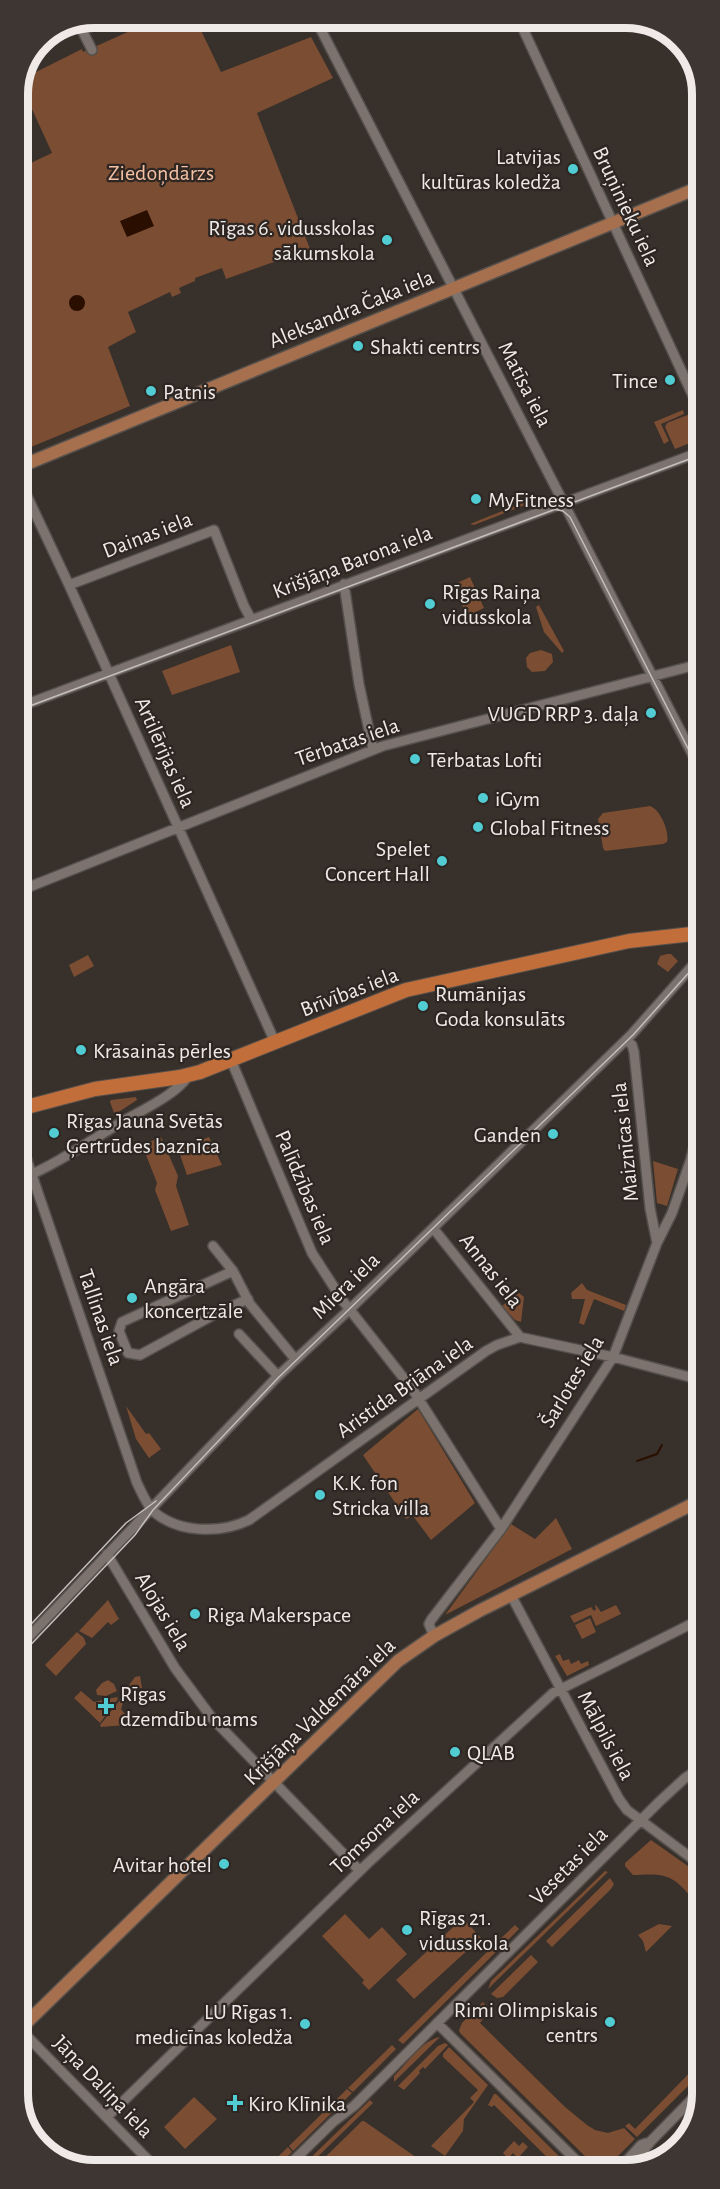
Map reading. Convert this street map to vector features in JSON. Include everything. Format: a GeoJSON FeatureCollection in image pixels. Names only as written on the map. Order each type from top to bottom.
{"type":"FeatureCollection","features":[{"type":"Feature","properties":{"kind":"highway","name":"Brīvības iela"},"geometry":{"type":"LineString","coordinates":[[28,1107],[95,1089],[188,1076],[406,990],[629,941],[692,934]]}},
{"type":"Feature","properties":{"kind":"main road","name":"Aleksandra Čaka iela"},"geometry":{"type":"LineString","coordinates":[[28,463],[692,191]]}},
{"type":"Feature","properties":{"kind":"main road","name":"Krišjāņa Valdemāra iela"},"geometry":{"type":"LineString","coordinates":[[28,2021],[398,1661],[434,1636],[511,1595],[692,1504]]}},
{"type":"Feature","properties":{"kind":"street","name":"Matīsa iela"},"geometry":{"type":"LineString","coordinates":[[320,28],[692,753]]}},
{"type":"Feature","properties":{"kind":"street","name":"Bruņinieku iela"},"geometry":{"type":"LineString","coordinates":[[523,29],[692,394]]}},
{"type":"Feature","properties":{"kind":"street"},"geometry":{"type":"LineString","coordinates":[[83,30],[92,50]]}},
{"type":"Feature","properties":{"kind":"street","name":"Krišjāņa Barona iela"},"geometry":{"type":"LineString","coordinates":[[28,704],[692,455]]}},
{"type":"Feature","properties":{"kind":"street","name":"Artilērijas iela"},"geometry":{"type":"LineString","coordinates":[[28,498],[275,1042]]}},
{"type":"Feature","properties":{"kind":"street","name":"Dainas iela"},"geometry":{"type":"LineString","coordinates":[[69,585],[214,530],[251,619]]}},
{"type":"Feature","properties":{"kind":"street"},"geometry":{"type":"LineString","coordinates":[[344,584],[359,684],[373,749]]}},
{"type":"Feature","properties":{"kind":"street","name":"Tērbatas iela"},"geometry":{"type":"LineString","coordinates":[[28,887],[373,749],[692,666]]}},
{"type":"Feature","properties":{"kind":"street","name":"Miera iela"},"geometry":{"type":"LineString","coordinates":[[28,1638],[278,1376],[350,1309],[626,1040],[692,965]]}},
{"type":"Feature","properties":{"kind":"street","name":"Maiznīcas iela"},"geometry":{"type":"LineString","coordinates":[[626,1040],[632,1045],[634,1052],[657,1243]]}},
{"type":"Feature","properties":{"kind":"street","name":"Palīdzības iela"},"geometry":{"type":"LineString","coordinates":[[231,1060],[312,1253],[350,1309],[419,1400],[501,1529]]}},
{"type":"Feature","properties":{"kind":"street"},"geometry":{"type":"LineString","coordinates":[[28,1176],[151,1104],[184,1082],[188,1076]]}},
{"type":"Feature","properties":{"kind":"street","name":"Šarlotes iela"},"geometry":{"type":"LineString","coordinates":[[434,1636],[430,1630],[431,1620],[501,1529],[613,1357],[657,1243],[672,1213],[692,1154]]}},
{"type":"Feature","properties":{"kind":"street","name":"Tallinas iela"},"geometry":{"type":"LineString","coordinates":[[28,1161],[138,1483],[151,1508]]}},
{"type":"Feature","properties":{"kind":"street","name":"Annas iela"},"geometry":{"type":"LineString","coordinates":[[433,1228],[520,1337]]}},
{"type":"Feature","properties":{"kind":"street"},"geometry":{"type":"LineString","coordinates":[[213,1246],[233,1271],[248,1299],[295,1359]]}},
{"type":"Feature","properties":{"kind":"street"},"geometry":{"type":"LineString","coordinates":[[233,1271],[122,1322],[119,1331],[128,1353],[140,1355],[217,1313],[248,1299]]}},
{"type":"Feature","properties":{"kind":"street"},"geometry":{"type":"LineString","coordinates":[[239,1334],[278,1376]]}},
{"type":"Feature","properties":{"kind":"street"},"geometry":{"type":"LineString","coordinates":[[520,1337],[613,1357],[692,1378]]}},
{"type":"Feature","properties":{"kind":"street","name":"Aristida Briāna iela"},"geometry":{"type":"LineString","coordinates":[[151,1508],[166,1521],[185,1526],[213,1529],[241,1524],[486,1351],[520,1337]]}},
{"type":"Feature","properties":{"kind":"street","name":"Alojas iela"},"geometry":{"type":"LineString","coordinates":[[107,1554],[191,1692],[227,1735],[360,1871]]}},
{"type":"Feature","properties":{"kind":"street","name":"Mālpils iela"},"geometry":{"type":"LineString","coordinates":[[511,1595],[619,1799],[627,1810],[692,1858]]}},
{"type":"Feature","properties":{"kind":"street","name":"Tomsona iela"},"geometry":{"type":"LineString","coordinates":[[107,2117],[360,1871],[554,1693],[692,1623]]}},
{"type":"Feature","properties":{"kind":"street","name":"Vesetas iela"},"geometry":{"type":"LineString","coordinates":[[294,2160],[333,2122],[354,2106],[641,1820],[692,1773]]}},
{"type":"Feature","properties":{"kind":"street"},"geometry":{"type":"LineString","coordinates":[[437,2023],[576,2160]]}},
{"type":"Feature","properties":{"kind":"street","name":"Jāņa Daliņa iela"},"geometry":{"type":"LineString","coordinates":[[28,2037],[149,2160]]}},
{"type":"Feature","properties":{"kind":"street"},"geometry":{"type":"LineString","coordinates":[[637,2159],[651,2141],[691,2100]]}},
{"type":"Feature","properties":{"kind":"street"},"geometry":{"type":"LineString","coordinates":[[627,2160],[641,2145],[651,2141]]}},
{"type":"Feature","properties":{"kind":"green space","name":"Ziedoņdārzs"},"geometry":{"type":"Polygon","coordinates":[[[136,28],[200,28],[221,72],[311,37],[333,78],[257,113],[310,249],[226,279],[222,268],[195,278],[195,281],[179,288],[181,293],[172,297],[170,292],[128,312],[136,332],[108,347],[130,406],[28,448],[28,164],[52,153],[28,100],[28,95],[33,74],[82,49],[83,52],[136,28]]]}},
{"type":"Feature","properties":{"kind":"green space"},"geometry":{"type":"Polygon","coordinates":[[[683,410],[684,414],[661,424],[669,441],[664,444],[654,422],[683,410]]]}},
{"type":"Feature","properties":{"kind":"green space"},"geometry":{"type":"Polygon","coordinates":[[[690,414],[692,442],[675,449],[665,427],[667,423],[690,414]]]}},
{"type":"Feature","properties":{"kind":"green space"},"geometry":{"type":"Polygon","coordinates":[[[527,501],[528,504],[474,525],[470,524],[527,501]]]}},
{"type":"Feature","properties":{"kind":"green space"},"geometry":{"type":"Polygon","coordinates":[[[470,577],[484,608],[467,616],[453,585],[470,577]]]}},
{"type":"Feature","properties":{"kind":"green space"},"geometry":{"type":"Polygon","coordinates":[[[539,605],[564,651],[562,653],[544,632],[536,607],[539,605]]]}},
{"type":"Feature","properties":{"kind":"green space"},"geometry":{"type":"Polygon","coordinates":[[[231,645],[240,672],[172,695],[162,671],[231,645]]]}},
{"type":"Feature","properties":{"kind":"green space"},"geometry":{"type":"Polygon","coordinates":[[[541,650],[552,654],[553,662],[545,671],[532,672],[527,667],[526,658],[530,653],[541,650]]]}},
{"type":"Feature","properties":{"kind":"green space"},"geometry":{"type":"Polygon","coordinates":[[[650,806],[657,811],[663,821],[667,842],[605,851],[598,819],[603,813],[650,806]]]}},
{"type":"Feature","properties":{"kind":"green space"},"geometry":{"type":"Polygon","coordinates":[[[671,954],[678,961],[668,972],[657,964],[660,956],[671,954]]]}},
{"type":"Feature","properties":{"kind":"green space"},"geometry":{"type":"Polygon","coordinates":[[[88,955],[94,966],[74,977],[69,965],[88,955]]]}},
{"type":"Feature","properties":{"kind":"green space"},"geometry":{"type":"Polygon","coordinates":[[[136,1097],[137,1100],[114,1113],[111,1100],[136,1097]]]}},
{"type":"Feature","properties":{"kind":"green space"},"geometry":{"type":"Polygon","coordinates":[[[161,1137],[178,1176],[176,1186],[189,1225],[171,1231],[155,1190],[157,1183],[142,1145],[161,1137]]]}},
{"type":"Feature","properties":{"kind":"green space"},"geometry":{"type":"Polygon","coordinates":[[[209,1137],[222,1165],[187,1175],[178,1149],[209,1137]]]}},
{"type":"Feature","properties":{"kind":"green space"},"geometry":{"type":"Polygon","coordinates":[[[653,1161],[678,1169],[667,1206],[657,1203],[653,1161]]]}},
{"type":"Feature","properties":{"kind":"green space"},"geometry":{"type":"Polygon","coordinates":[[[582,1283],[587,1290],[626,1305],[624,1311],[594,1299],[584,1325],[579,1323],[585,1299],[572,1299],[571,1293],[582,1283]]]}},
{"type":"Feature","properties":{"kind":"green space"},"geometry":{"type":"Polygon","coordinates":[[[519,1293],[524,1297],[521,1322],[515,1320],[502,1306],[519,1293]]]}},
{"type":"Feature","properties":{"kind":"green space"},"geometry":{"type":"Polygon","coordinates":[[[126,1406],[146,1434],[149,1433],[161,1449],[149,1458],[136,1439],[126,1406]]]}},
{"type":"Feature","properties":{"kind":"green space"},"geometry":{"type":"Polygon","coordinates":[[[418,1409],[475,1503],[431,1540],[413,1516],[406,1519],[363,1455],[418,1409]]]}},
{"type":"Feature","properties":{"kind":"green space"},"geometry":{"type":"Polygon","coordinates":[[[556,1518],[572,1549],[445,1615],[511,1524],[535,1539],[556,1518]]]}},
{"type":"Feature","properties":{"kind":"green space"},"geometry":{"type":"Polygon","coordinates":[[[108,1600],[119,1619],[111,1625],[108,1622],[92,1638],[79,1631],[108,1600]]]}},
{"type":"Feature","properties":{"kind":"green space"},"geometry":{"type":"Polygon","coordinates":[[[596,1605],[601,1612],[616,1605],[621,1614],[596,1626],[591,1615],[574,1623],[570,1616],[591,1607],[594,1611],[596,1605]]]}},
{"type":"Feature","properties":{"kind":"green space"},"geometry":{"type":"Polygon","coordinates":[[[590,1618],[596,1632],[582,1639],[575,1625],[590,1618]]]}},
{"type":"Feature","properties":{"kind":"green space"},"geometry":{"type":"Polygon","coordinates":[[[77,1632],[84,1638],[86,1644],[56,1676],[45,1665],[77,1632]]]}},
{"type":"Feature","properties":{"kind":"green space"},"geometry":{"type":"Polygon","coordinates":[[[560,1654],[563,1661],[569,1659],[571,1664],[579,1660],[581,1664],[588,1661],[589,1665],[567,1676],[555,1656],[560,1654]]]}},
{"type":"Feature","properties":{"kind":"green space"},"geometry":{"type":"Polygon","coordinates":[[[140,1676],[142,1688],[126,1689],[135,1677],[140,1676]]]}},
{"type":"Feature","properties":{"kind":"green space"},"geometry":{"type":"Polygon","coordinates":[[[108,1680],[114,1684],[117,1691],[106,1696],[97,1695],[96,1690],[108,1680]]]}},
{"type":"Feature","properties":{"kind":"green space"},"geometry":{"type":"Polygon","coordinates":[[[81,1691],[94,1702],[117,1697],[118,1699],[100,1723],[74,1698],[81,1691]]]}},
{"type":"Feature","properties":{"kind":"green space"},"geometry":{"type":"Polygon","coordinates":[[[121,1699],[125,1725],[101,1727],[100,1725],[121,1699]]]}},
{"type":"Feature","properties":{"kind":"green space"},"geometry":{"type":"Polygon","coordinates":[[[651,1840],[692,1869],[692,1898],[672,1879],[650,1874],[633,1875],[625,1863],[651,1840]]]}},
{"type":"Feature","properties":{"kind":"green space"},"geometry":{"type":"Polygon","coordinates":[[[605,1871],[608,1872],[488,1989],[491,1981],[605,1871]]]}},
{"type":"Feature","properties":{"kind":"green space"},"geometry":{"type":"Polygon","coordinates":[[[610,1878],[614,1884],[611,1889],[552,1947],[546,1941],[610,1878]]]}},
{"type":"Feature","properties":{"kind":"green space"},"geometry":{"type":"Polygon","coordinates":[[[345,1914],[369,1939],[382,1927],[407,1954],[369,1990],[362,1983],[364,1980],[322,1936],[345,1914]]]}},
{"type":"Feature","properties":{"kind":"green space"},"geometry":{"type":"Polygon","coordinates":[[[463,1918],[481,1938],[414,1999],[396,1980],[463,1918]]]}},
{"type":"Feature","properties":{"kind":"green space"},"geometry":{"type":"Polygon","coordinates":[[[659,1924],[672,1926],[646,1952],[643,1941],[638,1935],[659,1924]]]}},
{"type":"Feature","properties":{"kind":"green space"},"geometry":{"type":"Polygon","coordinates":[[[515,1925],[519,1929],[502,1946],[498,1941],[515,1925]]]}},
{"type":"Feature","properties":{"kind":"green space"},"geometry":{"type":"Polygon","coordinates":[[[497,1942],[501,1947],[403,2044],[398,2040],[497,1942]]]}},
{"type":"Feature","properties":{"kind":"green space"},"geometry":{"type":"Polygon","coordinates":[[[531,1955],[538,1962],[503,1997],[497,1998],[491,1994],[531,1955]]]}},
{"type":"Feature","properties":{"kind":"green space"},"geometry":{"type":"Polygon","coordinates":[[[483,2002],[489,2010],[480,2023],[565,2107],[595,2130],[608,2133],[624,2128],[635,2139],[614,2160],[589,2160],[460,2033],[462,2023],[483,2002]]]}},
{"type":"Feature","properties":{"kind":"green space"},"geometry":{"type":"Polygon","coordinates":[[[440,2037],[394,2082],[394,2076],[416,2052],[428,2042],[440,2037]]]}},
{"type":"Feature","properties":{"kind":"green space"},"geometry":{"type":"Polygon","coordinates":[[[445,2043],[448,2045],[425,2069],[423,2067],[419,2071],[420,2073],[404,2090],[398,2086],[438,2046],[445,2043]]]}},
{"type":"Feature","properties":{"kind":"green space"},"geometry":{"type":"Polygon","coordinates":[[[392,2045],[396,2049],[353,2092],[348,2088],[392,2045]]]}},
{"type":"Feature","properties":{"kind":"green space"},"geometry":{"type":"Polygon","coordinates":[[[449,2047],[488,2085],[464,2119],[463,2131],[445,2156],[431,2146],[474,2102],[470,2098],[478,2090],[443,2057],[449,2047]]]}},
{"type":"Feature","properties":{"kind":"green space"},"geometry":{"type":"Polygon","coordinates":[[[692,2070],[692,2082],[637,2137],[625,2126],[629,2123],[635,2129],[692,2070]]]}},
{"type":"Feature","properties":{"kind":"green space"},"geometry":{"type":"Polygon","coordinates":[[[347,2089],[352,2093],[293,2151],[289,2146],[347,2089]]]}},
{"type":"Feature","properties":{"kind":"green space"},"geometry":{"type":"Polygon","coordinates":[[[496,2094],[563,2160],[550,2160],[494,2105],[492,2107],[488,2105],[496,2094]]]}},
{"type":"Feature","properties":{"kind":"green space"},"geometry":{"type":"Polygon","coordinates":[[[194,2097],[217,2119],[185,2149],[164,2127],[194,2097]]]}},
{"type":"Feature","properties":{"kind":"green space"},"geometry":{"type":"Polygon","coordinates":[[[370,2100],[373,2103],[314,2160],[308,2160],[370,2100]]]}},
{"type":"Feature","properties":{"kind":"green space"},"geometry":{"type":"Polygon","coordinates":[[[364,2121],[420,2160],[322,2160],[364,2121]]]}},
{"type":"Feature","properties":{"kind":"green space"},"geometry":{"type":"Polygon","coordinates":[[[514,2141],[519,2146],[523,2142],[528,2147],[518,2158],[513,2153],[508,2158],[503,2153],[514,2141]]]}},
{"type":"Feature","properties":{"kind":"green space"},"geometry":{"type":"Polygon","coordinates":[[[288,2147],[292,2152],[284,2160],[274,2160],[288,2147]]]}},
{"type":"Feature","properties":{"kind":"shaded area"},"geometry":{"type":"Polygon","coordinates":[[[147,210],[154,226],[127,237],[120,221],[147,210]]]}},
{"type":"Feature","properties":{"kind":"shaded area"},"geometry":{"type":"Polygon","coordinates":[[[77,295],[85,303],[77,311],[69,303],[77,295]]]}},
{"type":"Feature","properties":{"kind":"waterway"},"geometry":{"type":"LineString","coordinates":[[637,1461],[657,1454],[662,1445]]}},
{"type":"Feature","properties":{"kind":"tram line"},"geometry":{"type":"LineString","coordinates":[[28,707],[692,458]]}},
{"type":"Feature","properties":{"kind":"tram line"},"geometry":{"type":"LineString","coordinates":[[553,509],[563,511],[570,517],[692,756]]}},
{"type":"Feature","properties":{"kind":"tram line"},"geometry":{"type":"LineString","coordinates":[[28,1648],[135,1535],[153,1510],[279,1377],[633,1035],[692,969]]}},
{"type":"Feature","properties":{"kind":"tram line"},"geometry":{"type":"LineString","coordinates":[[28,1627],[126,1523],[156,1501]]}},
{"type":"Feature","properties":{"kind":"place","name":"Latvijas kultūras koledža"},"geometry":{"type":"Point","coordinates":[573,169]}},
{"type":"Feature","properties":{"kind":"place","name":"Rīgas 6. vidusskolas sākumskola"},"geometry":{"type":"Point","coordinates":[387,240]}},
{"type":"Feature","properties":{"kind":"place","name":"Shakti centrs"},"geometry":{"type":"Point","coordinates":[358,346]}},
{"type":"Feature","properties":{"kind":"place","name":"Tince"},"geometry":{"type":"Point","coordinates":[670,380]}},
{"type":"Feature","properties":{"kind":"place","name":"Patnis"},"geometry":{"type":"Point","coordinates":[151,391]}},
{"type":"Feature","properties":{"kind":"place","name":"MyFitness"},"geometry":{"type":"Point","coordinates":[476,499]}},
{"type":"Feature","properties":{"kind":"place","name":"Rīgas Raiņa vidusskola"},"geometry":{"type":"Point","coordinates":[430,604]}},
{"type":"Feature","properties":{"kind":"place","name":"VUGD RRP 3. daļa"},"geometry":{"type":"Point","coordinates":[651,713]}},
{"type":"Feature","properties":{"kind":"place","name":"Tērbatas Lofti"},"geometry":{"type":"Point","coordinates":[415,759]}},
{"type":"Feature","properties":{"kind":"place","name":"iGym"},"geometry":{"type":"Point","coordinates":[483,798]}},
{"type":"Feature","properties":{"kind":"place","name":"Global Fitness"},"geometry":{"type":"Point","coordinates":[478,827]}},
{"type":"Feature","properties":{"kind":"place","name":"Spelet Concert Hall"},"geometry":{"type":"Point","coordinates":[442,861]}},
{"type":"Feature","properties":{"kind":"place","name":"Rumānijas Goda konsulāts"},"geometry":{"type":"Point","coordinates":[423,1006]}},
{"type":"Feature","properties":{"kind":"place","name":"Krāsainās pērles"},"geometry":{"type":"Point","coordinates":[81,1050]}},
{"type":"Feature","properties":{"kind":"place","name":"Rīgas Jaunā Svētās Ģertrūdes baznīca"},"geometry":{"type":"Point","coordinates":[54,1133]}},
{"type":"Feature","properties":{"kind":"place","name":"Ganden"},"geometry":{"type":"Point","coordinates":[553,1134]}},
{"type":"Feature","properties":{"kind":"place","name":"Angāra koncertzāle"},"geometry":{"type":"Point","coordinates":[132,1298]}},
{"type":"Feature","properties":{"kind":"place","name":"K.K. fon Stricka villa"},"geometry":{"type":"Point","coordinates":[320,1495]}},
{"type":"Feature","properties":{"kind":"place","name":"Riga Makerspace"},"geometry":{"type":"Point","coordinates":[195,1614]}},
{"type":"Feature","properties":{"kind":"place","name":"Rīgas dzemdību nams"},"geometry":{"type":"Point","coordinates":[106,1706]}},
{"type":"Feature","properties":{"kind":"place","name":"QLAB"},"geometry":{"type":"Point","coordinates":[455,1752]}},
{"type":"Feature","properties":{"kind":"place","name":"Avitar hotel"},"geometry":{"type":"Point","coordinates":[224,1864]}},
{"type":"Feature","properties":{"kind":"place","name":"Rīgas 21. vidusskola"},"geometry":{"type":"Point","coordinates":[407,1930]}},
{"type":"Feature","properties":{"kind":"place","name":"Rimi Olimpiskais centrs"},"geometry":{"type":"Point","coordinates":[610,2022]}},
{"type":"Feature","properties":{"kind":"place","name":"LU Rīgas 1. medicīnas koledža"},"geometry":{"type":"Point","coordinates":[305,2024]}},
{"type":"Feature","properties":{"kind":"place","name":"Kiro Klīnika"},"geometry":{"type":"Point","coordinates":[235,2103]}}]}
